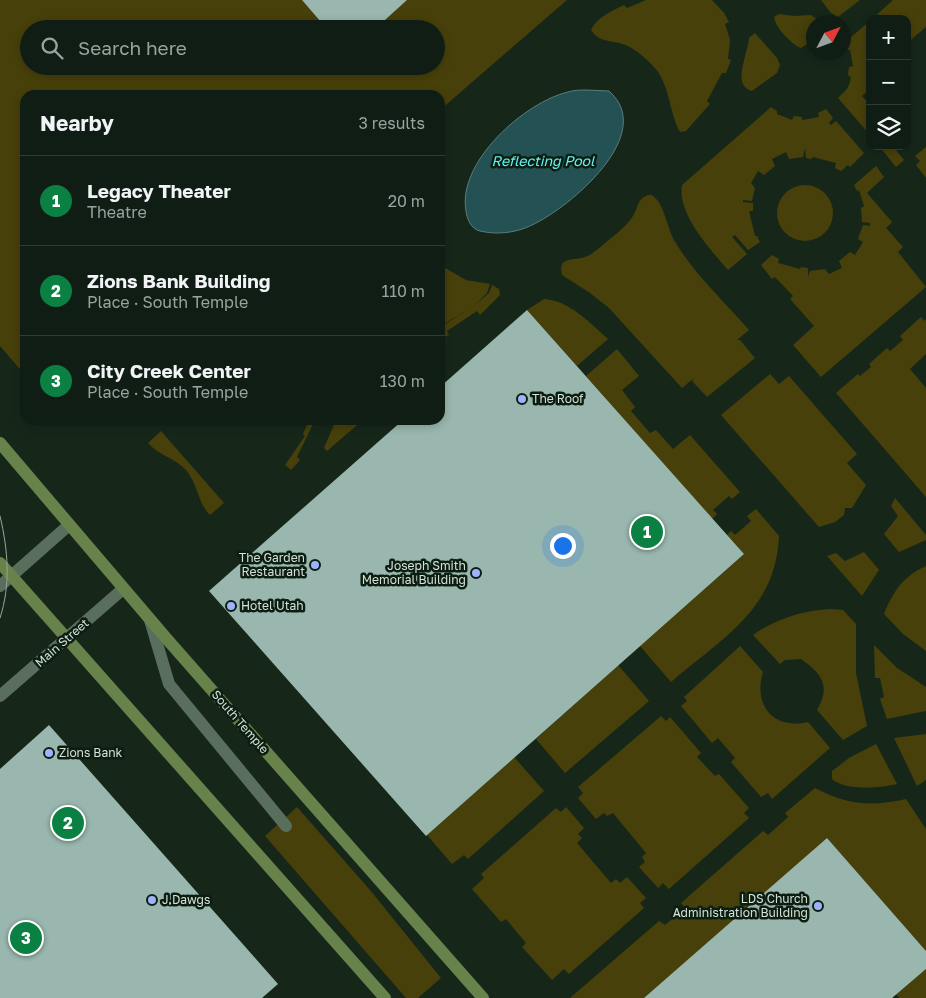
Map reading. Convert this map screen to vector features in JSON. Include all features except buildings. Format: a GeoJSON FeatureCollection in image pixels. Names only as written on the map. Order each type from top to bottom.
{"type":"FeatureCollection","features":[{"type":"Feature","properties":{"kind":"street","name":"South Temple"},"geometry":{"type":"LineString","coordinates":[[0,444],[150,620],[483,998]]}},
{"type":"Feature","properties":{"kind":"street"},"geometry":{"type":"LineString","coordinates":[[0,586],[69,525]]}},
{"type":"Feature","properties":{"kind":"street"},"geometry":{"type":"LineString","coordinates":[[0,564],[68,638],[385,998]]}},
{"type":"Feature","properties":{"kind":"street","name":"Main Street"},"geometry":{"type":"LineString","coordinates":[[0,696],[123,589]]}},
{"type":"Feature","properties":{"kind":"street"},"geometry":{"type":"LineString","coordinates":[[150,620],[169,684],[286,826]]}},
{"type":"Feature","properties":{"kind":"shaded area"},"geometry":{"type":"Polygon","coordinates":[[[0,0],[567,0],[445,106],[445,90],[20,90],[20,369],[0,346],[0,0]]]}},
{"type":"Feature","properties":{"kind":"shaded area"},"geometry":{"type":"Polygon","coordinates":[[[646,0],[712,0],[724,13],[729,22],[725,24],[730,40],[728,59],[731,60],[726,73],[722,73],[707,101],[710,104],[686,131],[680,132],[663,82],[651,64],[630,47],[602,39],[591,30],[597,21],[610,12],[624,5],[627,8],[646,0]]]}},
{"type":"Feature","properties":{"kind":"shaded area"},"geometry":{"type":"Polygon","coordinates":[[[821,0],[860,0],[841,15],[831,13],[821,0]]]}},
{"type":"Feature","properties":{"kind":"shaded area"},"geometry":{"type":"Polygon","coordinates":[[[893,0],[926,0],[926,27],[911,40],[911,15],[876,15],[893,0]]]}},
{"type":"Feature","properties":{"kind":"shaded area"},"geometry":{"type":"Polygon","coordinates":[[[779,14],[806,15],[806,45],[801,48],[793,43],[780,30],[774,17],[779,14]]]}},
{"type":"Feature","properties":{"kind":"shaded area"},"geometry":{"type":"Polygon","coordinates":[[[866,24],[866,92],[862,96],[866,100],[866,130],[838,98],[848,87],[851,77],[848,75],[849,67],[853,66],[851,37],[866,24]]]}},
{"type":"Feature","properties":{"kind":"shaded area"},"geometry":{"type":"Polygon","coordinates":[[[755,33],[777,58],[780,65],[777,73],[752,91],[746,88],[743,83],[742,69],[749,38],[755,33]]]}},
{"type":"Feature","properties":{"kind":"shaded area"},"geometry":{"type":"Polygon","coordinates":[[[771,107],[777,111],[777,114],[792,120],[794,116],[802,117],[802,120],[819,117],[818,113],[826,109],[833,118],[829,123],[831,125],[836,121],[864,153],[850,167],[848,165],[841,171],[835,168],[836,163],[813,157],[811,159],[806,158],[805,148],[803,157],[789,159],[786,152],[772,159],[775,166],[764,175],[758,171],[751,183],[755,188],[752,201],[743,200],[743,202],[753,203],[753,211],[749,211],[755,236],[757,236],[760,242],[748,250],[735,235],[732,237],[747,254],[728,270],[705,242],[690,219],[682,196],[682,185],[771,107]]]}},
{"type":"Feature","properties":{"kind":"shaded area"},"geometry":{"type":"Polygon","coordinates":[[[926,147],[926,178],[916,165],[920,161],[915,156],[926,147]]]}},
{"type":"Feature","properties":{"kind":"shaded area"},"geometry":{"type":"Polygon","coordinates":[[[882,150],[896,150],[904,160],[896,167],[882,150]]]}},
{"type":"Feature","properties":{"kind":"shaded area"},"geometry":{"type":"Polygon","coordinates":[[[876,166],[884,177],[867,193],[892,222],[886,228],[903,247],[898,252],[926,287],[821,377],[793,345],[814,326],[790,299],[793,296],[775,277],[772,279],[761,265],[772,255],[779,259],[778,263],[800,269],[801,267],[808,268],[808,277],[810,271],[825,269],[829,274],[842,268],[839,261],[850,252],[855,255],[863,242],[858,239],[863,225],[870,226],[870,223],[862,222],[861,208],[864,206],[859,190],[857,191],[854,185],[876,166]]]}},
{"type":"Feature","properties":{"kind":"shaded area"},"geometry":{"type":"Polygon","coordinates":[[[805,185],[825,193],[833,213],[825,233],[805,241],[785,233],[777,213],[785,193],[805,185]]]}},
{"type":"Feature","properties":{"kind":"shaded area"},"geometry":{"type":"Polygon","coordinates":[[[648,195],[652,195],[660,204],[674,240],[690,264],[749,330],[737,340],[740,340],[755,358],[707,397],[692,381],[694,378],[682,388],[609,308],[562,275],[561,269],[564,262],[592,254],[626,225],[633,216],[640,201],[648,195]]]}},
{"type":"Feature","properties":{"kind":"shaded area"},"geometry":{"type":"Polygon","coordinates":[[[445,268],[466,280],[490,284],[487,293],[475,305],[489,293],[492,285],[499,289],[500,295],[480,315],[477,311],[447,331],[449,335],[445,337],[445,324],[469,309],[445,323],[445,268]]]}},
{"type":"Feature","properties":{"kind":"shaded area"},"geometry":{"type":"Polygon","coordinates":[[[544,299],[553,300],[571,308],[608,339],[577,366],[527,310],[544,299]]]}},
{"type":"Feature","properties":{"kind":"shaded area"},"geometry":{"type":"Polygon","coordinates":[[[921,317],[924,321],[926,319],[926,354],[910,369],[926,388],[926,497],[836,393],[858,374],[860,376],[871,367],[869,364],[887,348],[890,351],[903,340],[900,336],[921,317]]]}},
{"type":"Feature","properties":{"kind":"shaded area"},"geometry":{"type":"Polygon","coordinates":[[[617,349],[639,376],[622,390],[635,407],[631,411],[650,433],[656,430],[673,449],[690,435],[740,492],[732,499],[729,496],[713,510],[717,514],[712,519],[586,376],[617,349]]]}},
{"type":"Feature","properties":{"kind":"shaded area"},"geometry":{"type":"Polygon","coordinates":[[[770,374],[779,384],[789,376],[857,454],[847,463],[866,485],[852,508],[845,508],[844,515],[835,522],[819,527],[721,415],[770,374]]]}},
{"type":"Feature","properties":{"kind":"shaded area"},"geometry":{"type":"Polygon","coordinates":[[[307,425],[313,425],[297,457],[300,460],[291,470],[285,465],[305,436],[303,434],[307,425]]]}},
{"type":"Feature","properties":{"kind":"shaded area"},"geometry":{"type":"Polygon","coordinates":[[[334,425],[357,425],[327,451],[324,448],[334,425]]]}},
{"type":"Feature","properties":{"kind":"shaded area"},"geometry":{"type":"Polygon","coordinates":[[[161,431],[224,503],[210,515],[186,470],[148,443],[161,431]]]}},
{"type":"Feature","properties":{"kind":"shaded area"},"geometry":{"type":"Polygon","coordinates":[[[895,498],[926,535],[926,540],[899,552],[884,534],[898,516],[891,506],[895,498]]]}},
{"type":"Feature","properties":{"kind":"shaded area"},"geometry":{"type":"Polygon","coordinates":[[[756,509],[779,536],[776,562],[768,584],[757,603],[743,620],[727,636],[671,682],[640,646],[744,554],[727,535],[731,531],[735,535],[751,521],[747,516],[756,509]]]}},
{"type":"Feature","properties":{"kind":"shaded area"},"geometry":{"type":"Polygon","coordinates":[[[864,552],[879,570],[862,596],[827,556],[836,553],[845,561],[864,552]]]}},
{"type":"Feature","properties":{"kind":"shaded area"},"geometry":{"type":"Polygon","coordinates":[[[926,566],[926,651],[903,634],[884,614],[891,599],[905,580],[926,566]]]}},
{"type":"Feature","properties":{"kind":"shaded area"},"geometry":{"type":"Polygon","coordinates":[[[831,609],[843,610],[856,624],[856,673],[867,726],[843,740],[817,710],[824,687],[819,675],[801,659],[785,660],[780,664],[753,635],[790,616],[831,609]]]}},
{"type":"Feature","properties":{"kind":"shaded area"},"geometry":{"type":"Polygon","coordinates":[[[874,645],[897,668],[926,687],[926,711],[887,719],[880,699],[884,697],[880,678],[875,678],[874,645]]]}},
{"type":"Feature","properties":{"kind":"shaded area"},"geometry":{"type":"Polygon","coordinates":[[[740,646],[763,672],[761,695],[769,712],[785,722],[796,724],[808,722],[830,748],[772,799],[768,793],[761,797],[731,762],[735,758],[718,738],[712,743],[681,706],[687,701],[684,697],[740,646]]]}},
{"type":"Feature","properties":{"kind":"shaded area"},"geometry":{"type":"Polygon","coordinates":[[[618,665],[649,701],[565,773],[536,739],[618,665]]]}},
{"type":"Feature","properties":{"kind":"shaded area"},"geometry":{"type":"Polygon","coordinates":[[[661,716],[666,721],[670,717],[701,753],[697,757],[715,776],[719,774],[749,808],[744,813],[749,818],[669,889],[663,883],[658,888],[639,867],[645,862],[642,857],[646,853],[613,813],[607,816],[604,813],[596,819],[578,798],[583,793],[578,787],[661,716]]]}},
{"type":"Feature","properties":{"kind":"shaded area"},"geometry":{"type":"Polygon","coordinates":[[[926,734],[926,780],[917,786],[894,738],[926,734]]]}},
{"type":"Feature","properties":{"kind":"shaded area"},"geometry":{"type":"Polygon","coordinates":[[[876,744],[897,784],[882,787],[854,787],[838,783],[832,779],[832,771],[849,758],[876,744]]]}},
{"type":"Feature","properties":{"kind":"shaded area"},"geometry":{"type":"Polygon","coordinates":[[[514,757],[544,791],[468,859],[464,855],[452,864],[427,835],[514,757]]]}},
{"type":"Feature","properties":{"kind":"shaded area"},"geometry":{"type":"Polygon","coordinates":[[[815,788],[838,798],[859,803],[870,804],[906,799],[926,829],[926,951],[827,838],[648,998],[570,998],[659,921],[665,925],[685,908],[681,903],[763,831],[768,835],[788,817],[785,813],[815,788]]]}},
{"type":"Feature","properties":{"kind":"shaded area"},"geometry":{"type":"Polygon","coordinates":[[[297,807],[370,890],[441,978],[418,998],[406,998],[265,836],[297,807]]]}},
{"type":"Feature","properties":{"kind":"shaded area"},"geometry":{"type":"Polygon","coordinates":[[[566,807],[584,828],[578,834],[582,838],[577,843],[611,883],[616,879],[620,883],[627,877],[646,898],[640,903],[644,908],[569,974],[564,969],[552,980],[522,947],[526,943],[506,919],[501,922],[472,889],[484,878],[481,874],[556,808],[561,812],[566,807]]]}},
{"type":"Feature","properties":{"kind":"shaded area"},"geometry":{"type":"Polygon","coordinates":[[[926,969],[926,998],[899,998],[896,994],[926,969]]]}},
{"type":"Feature","properties":{"kind":"water","name":"Reflecting Pool"},"geometry":{"type":"Polygon","coordinates":[[[587,90],[609,91],[621,108],[623,128],[616,148],[603,168],[567,203],[532,225],[520,230],[500,233],[480,231],[474,228],[466,211],[466,192],[472,173],[483,154],[514,121],[533,108],[551,98],[568,92],[587,90]]]}},
{"type":"Feature","properties":{"kind":"tram line"},"geometry":{"type":"LineString","coordinates":[[0,516],[7,567],[6,592],[0,618]]}},
{"type":"Feature","properties":{"kind":"place","name":"The Roof"},"geometry":{"type":"Point","coordinates":[522,399]}},
{"type":"Feature","properties":{"kind":"place","name":"Legacy Theater"},"geometry":{"type":"Point","coordinates":[647,532]}},
{"type":"Feature","properties":{"kind":"place","name":"The Garden Restaurant"},"geometry":{"type":"Point","coordinates":[315,565]}},
{"type":"Feature","properties":{"kind":"place","name":"Joseph Smith Memorial Building"},"geometry":{"type":"Point","coordinates":[476,573]}},
{"type":"Feature","properties":{"kind":"place","name":"Hotel Utah"},"geometry":{"type":"Point","coordinates":[231,606]}},
{"type":"Feature","properties":{"kind":"place","name":"Zions Bank"},"geometry":{"type":"Point","coordinates":[49,753]}},
{"type":"Feature","properties":{"kind":"place","name":"Zions Bank Building"},"geometry":{"type":"Point","coordinates":[68,823]}},
{"type":"Feature","properties":{"kind":"place","name":"J.Dawgs"},"geometry":{"type":"Point","coordinates":[152,900]}},
{"type":"Feature","properties":{"kind":"place","name":"LDS Church Administration Building"},"geometry":{"type":"Point","coordinates":[818,906]}},
{"type":"Feature","properties":{"kind":"place","name":"City Creek Center"},"geometry":{"type":"Point","coordinates":[26,938]}}]}
